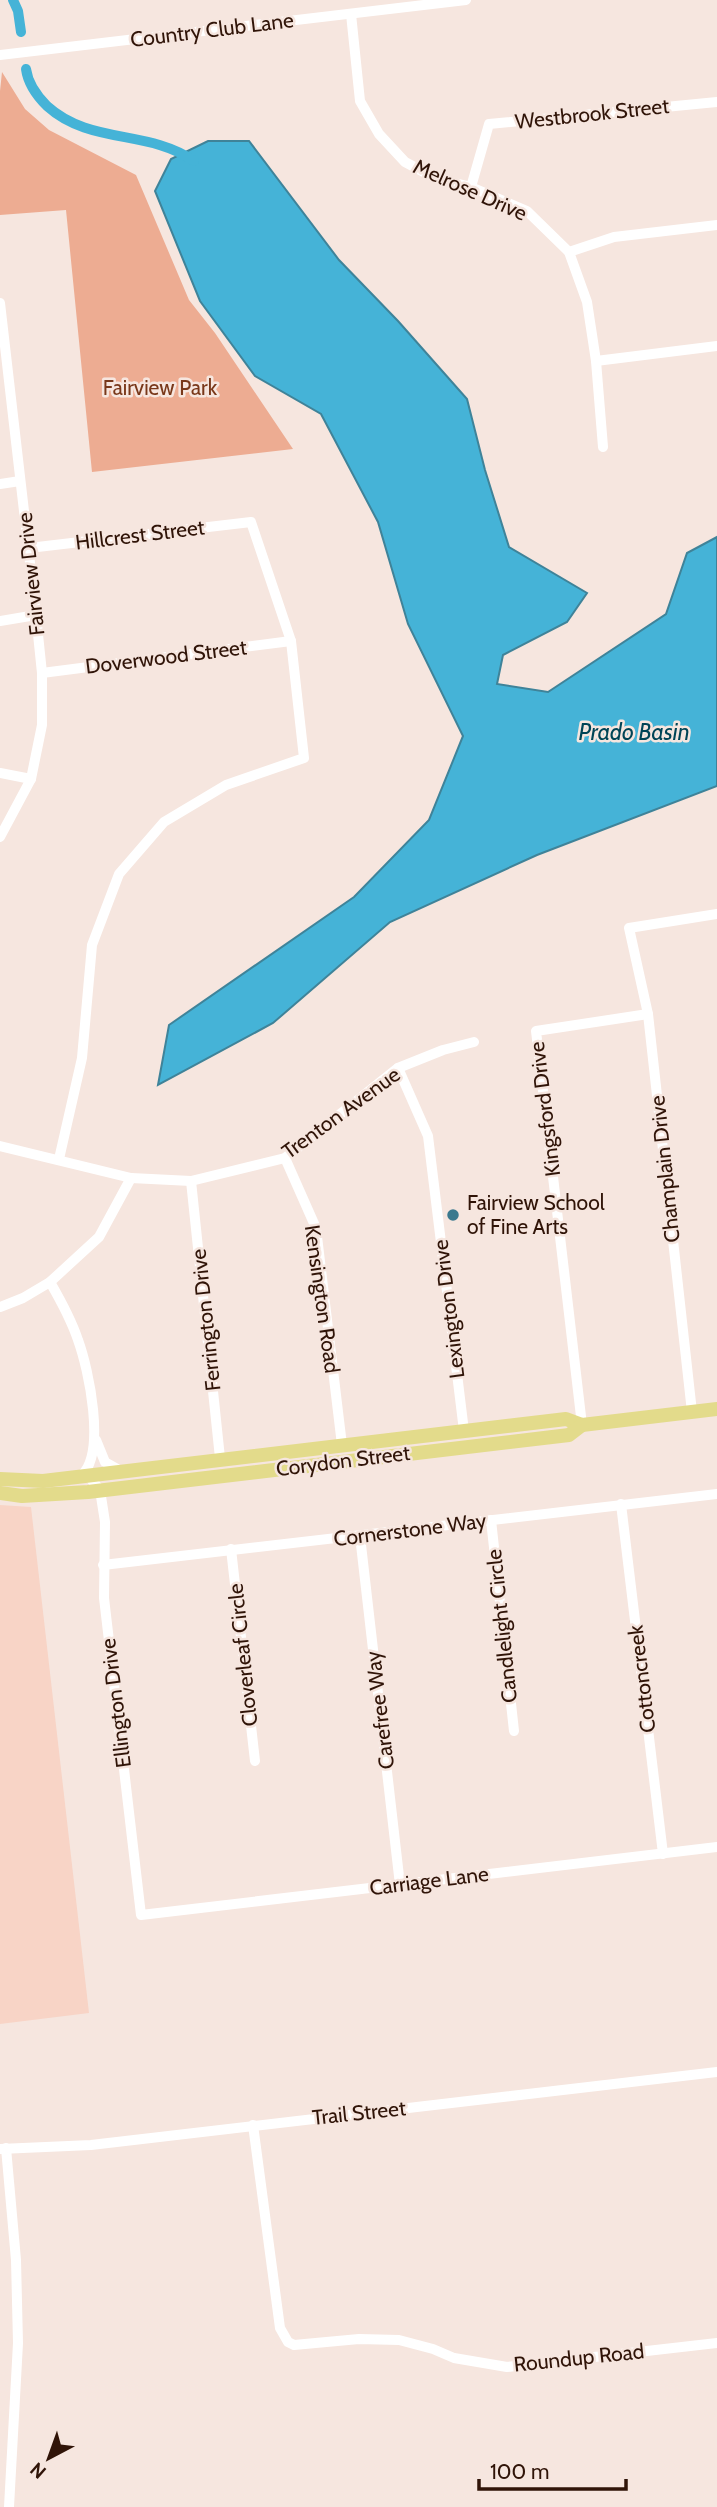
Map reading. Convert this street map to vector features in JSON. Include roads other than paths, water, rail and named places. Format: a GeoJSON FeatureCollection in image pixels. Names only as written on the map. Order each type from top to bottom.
{"type":"FeatureCollection","features":[{"type":"Feature","properties":{"kind":"main road","name":"Corydon Street"},"geometry":{"type":"LineString","coordinates":[[0,1479],[43,1481],[566,1419],[582,1425],[717,1409]]}},
{"type":"Feature","properties":{"kind":"main road","name":"Corydon Street"},"geometry":{"type":"LineString","coordinates":[[0,1493],[22,1496],[100,1490],[569,1435],[582,1425]]}},
{"type":"Feature","properties":{"kind":"street","name":"Country Club Lane"},"geometry":{"type":"LineString","coordinates":[[0,55],[351,14],[431,2],[466,0]]}},
{"type":"Feature","properties":{"kind":"street","name":"Melrose Drive"},"geometry":{"type":"LineString","coordinates":[[351,14],[360,101],[379,134],[405,162],[435,178],[471,187],[527,211],[569,253],[587,302],[596,361],[603,447]]}},
{"type":"Feature","properties":{"kind":"street","name":"Westbrook Street"},"geometry":{"type":"LineString","coordinates":[[471,187],[489,124],[717,102]]}},
{"type":"Feature","properties":{"kind":"street"},"geometry":{"type":"LineString","coordinates":[[569,253],[614,237],[717,225]]}},
{"type":"Feature","properties":{"kind":"street","name":"Fairview Drive"},"geometry":{"type":"LineString","coordinates":[[0,303],[3,349],[36,615],[42,725],[31,779],[0,836]]}},
{"type":"Feature","properties":{"kind":"street"},"geometry":{"type":"LineString","coordinates":[[596,361],[717,346]]}},
{"type":"Feature","properties":{"kind":"street"},"geometry":{"type":"LineString","coordinates":[[0,484],[20,481]]}},
{"type":"Feature","properties":{"kind":"street","name":"Hillcrest Street"},"geometry":{"type":"LineString","coordinates":[[29,548],[251,522],[290,641]]}},
{"type":"Feature","properties":{"kind":"street"},"geometry":{"type":"LineString","coordinates":[[0,621],[36,615]]}},
{"type":"Feature","properties":{"kind":"street"},"geometry":{"type":"LineString","coordinates":[[59,1159],[82,1058],[92,946],[119,874],[164,822],[226,785],[304,758],[290,641]]}},
{"type":"Feature","properties":{"kind":"street","name":"Doverwood Street"},"geometry":{"type":"LineString","coordinates":[[41,673],[290,641]]}},
{"type":"Feature","properties":{"kind":"street"},"geometry":{"type":"LineString","coordinates":[[0,773],[31,779]]}},
{"type":"Feature","properties":{"kind":"street","name":"Champlain Drive"},"geometry":{"type":"LineString","coordinates":[[692,1412],[648,1014],[629,928],[717,914]]}},
{"type":"Feature","properties":{"kind":"street","name":"Kingsford Drive"},"geometry":{"type":"LineString","coordinates":[[582,1425],[536,1031],[648,1014]]}},
{"type":"Feature","properties":{"kind":"street","name":"Trenton Avenue"},"geometry":{"type":"LineString","coordinates":[[0,1146],[131,1178],[191,1181],[285,1158],[398,1069],[443,1050],[474,1042]]}},
{"type":"Feature","properties":{"kind":"street","name":"Lexington Drive"},"geometry":{"type":"LineString","coordinates":[[398,1069],[428,1136],[464,1431]]}},
{"type":"Feature","properties":{"kind":"street","name":"Kensington Road"},"geometry":{"type":"LineString","coordinates":[[285,1158],[316,1228],[342,1445]]}},
{"type":"Feature","properties":{"kind":"street"},"geometry":{"type":"LineString","coordinates":[[0,1307],[23,1298],[50,1282],[99,1237],[131,1178]]}},
{"type":"Feature","properties":{"kind":"street","name":"Ferrington Drive"},"geometry":{"type":"LineString","coordinates":[[191,1181],[220,1458]]}},
{"type":"Feature","properties":{"kind":"street"},"geometry":{"type":"LineString","coordinates":[[50,1282],[79,1341],[86,1368],[95,1438],[105,1462],[121,1471]]}},
{"type":"Feature","properties":{"kind":"street"},"geometry":{"type":"LineString","coordinates":[[95,1438],[90,1463],[82,1475],[90,1478],[100,1490]]}},
{"type":"Feature","properties":{"kind":"street","name":"Corydon Street"},"geometry":{"type":"LineString","coordinates":[[100,1490],[113,1479],[151,1474],[158,1468]]}},
{"type":"Feature","properties":{"kind":"street","name":"Ellington Drive"},"geometry":{"type":"LineString","coordinates":[[100,1490],[105,1522],[104,1598],[141,1915]]}},
{"type":"Feature","properties":{"kind":"street","name":"Cornerstone Way"},"geometry":{"type":"LineString","coordinates":[[103,1564],[717,1494]]}},
{"type":"Feature","properties":{"kind":"street","name":"Cottoncreek"},"geometry":{"type":"LineString","coordinates":[[621,1504],[663,1854]]}},
{"type":"Feature","properties":{"kind":"street","name":"Candlelight Circle"},"geometry":{"type":"LineString","coordinates":[[491,1520],[514,1731]]}},
{"type":"Feature","properties":{"kind":"street","name":"Carefree Way"},"geometry":{"type":"LineString","coordinates":[[360,1536],[400,1885]]}},
{"type":"Feature","properties":{"kind":"street","name":"Cloverleaf Circle"},"geometry":{"type":"LineString","coordinates":[[231,1549],[255,1761]]}},
{"type":"Feature","properties":{"kind":"street","name":"Carriage Lane"},"geometry":{"type":"LineString","coordinates":[[141,1915],[717,1847]]}},
{"type":"Feature","properties":{"kind":"street","name":"Trail Street"},"geometry":{"type":"LineString","coordinates":[[3,2149],[91,2145],[717,2072]]}},
{"type":"Feature","properties":{"kind":"street","name":"Roundup Road"},"geometry":{"type":"LineString","coordinates":[[254,2125],[280,2328],[288,2342],[294,2345],[359,2339],[399,2340],[454,2358],[507,2367],[717,2343]]}},
{"type":"Feature","properties":{"kind":"street"},"geometry":{"type":"LineString","coordinates":[[3,2149],[16,2260],[18,2343],[9,2507]]}},
{"type":"Feature","properties":{"kind":"water","name":"Prado Basin"},"geometry":{"type":"Polygon","coordinates":[[[208,141],[249,141],[339,260],[467,399],[509,547],[587,593],[567,622],[503,655],[497,684],[548,692],[666,614],[687,553],[717,537],[717,786],[537,855],[390,922],[273,1023],[158,1085],[169,1025],[354,897],[429,820],[463,736],[408,624],[378,522],[321,414],[255,376],[200,301],[155,191],[171,159],[208,141]]]}},
{"type":"Feature","properties":{"kind":"waterway"},"geometry":{"type":"LineString","coordinates":[[13,0],[18,11],[21,32]]}},
{"type":"Feature","properties":{"kind":"waterway"},"geometry":{"type":"LineString","coordinates":[[26,69],[36,93],[47,106],[64,118],[100,132],[158,144],[194,161]]}},
{"type":"Feature","properties":{"kind":"place","name":"Fairview School of Fine Arts"},"geometry":{"type":"Point","coordinates":[453,1215]}},
{"type":"Feature","properties":{"kind":"park label","name":"Fairview Park"},"geometry":{"type":"Point","coordinates":[160,388]}}]}
